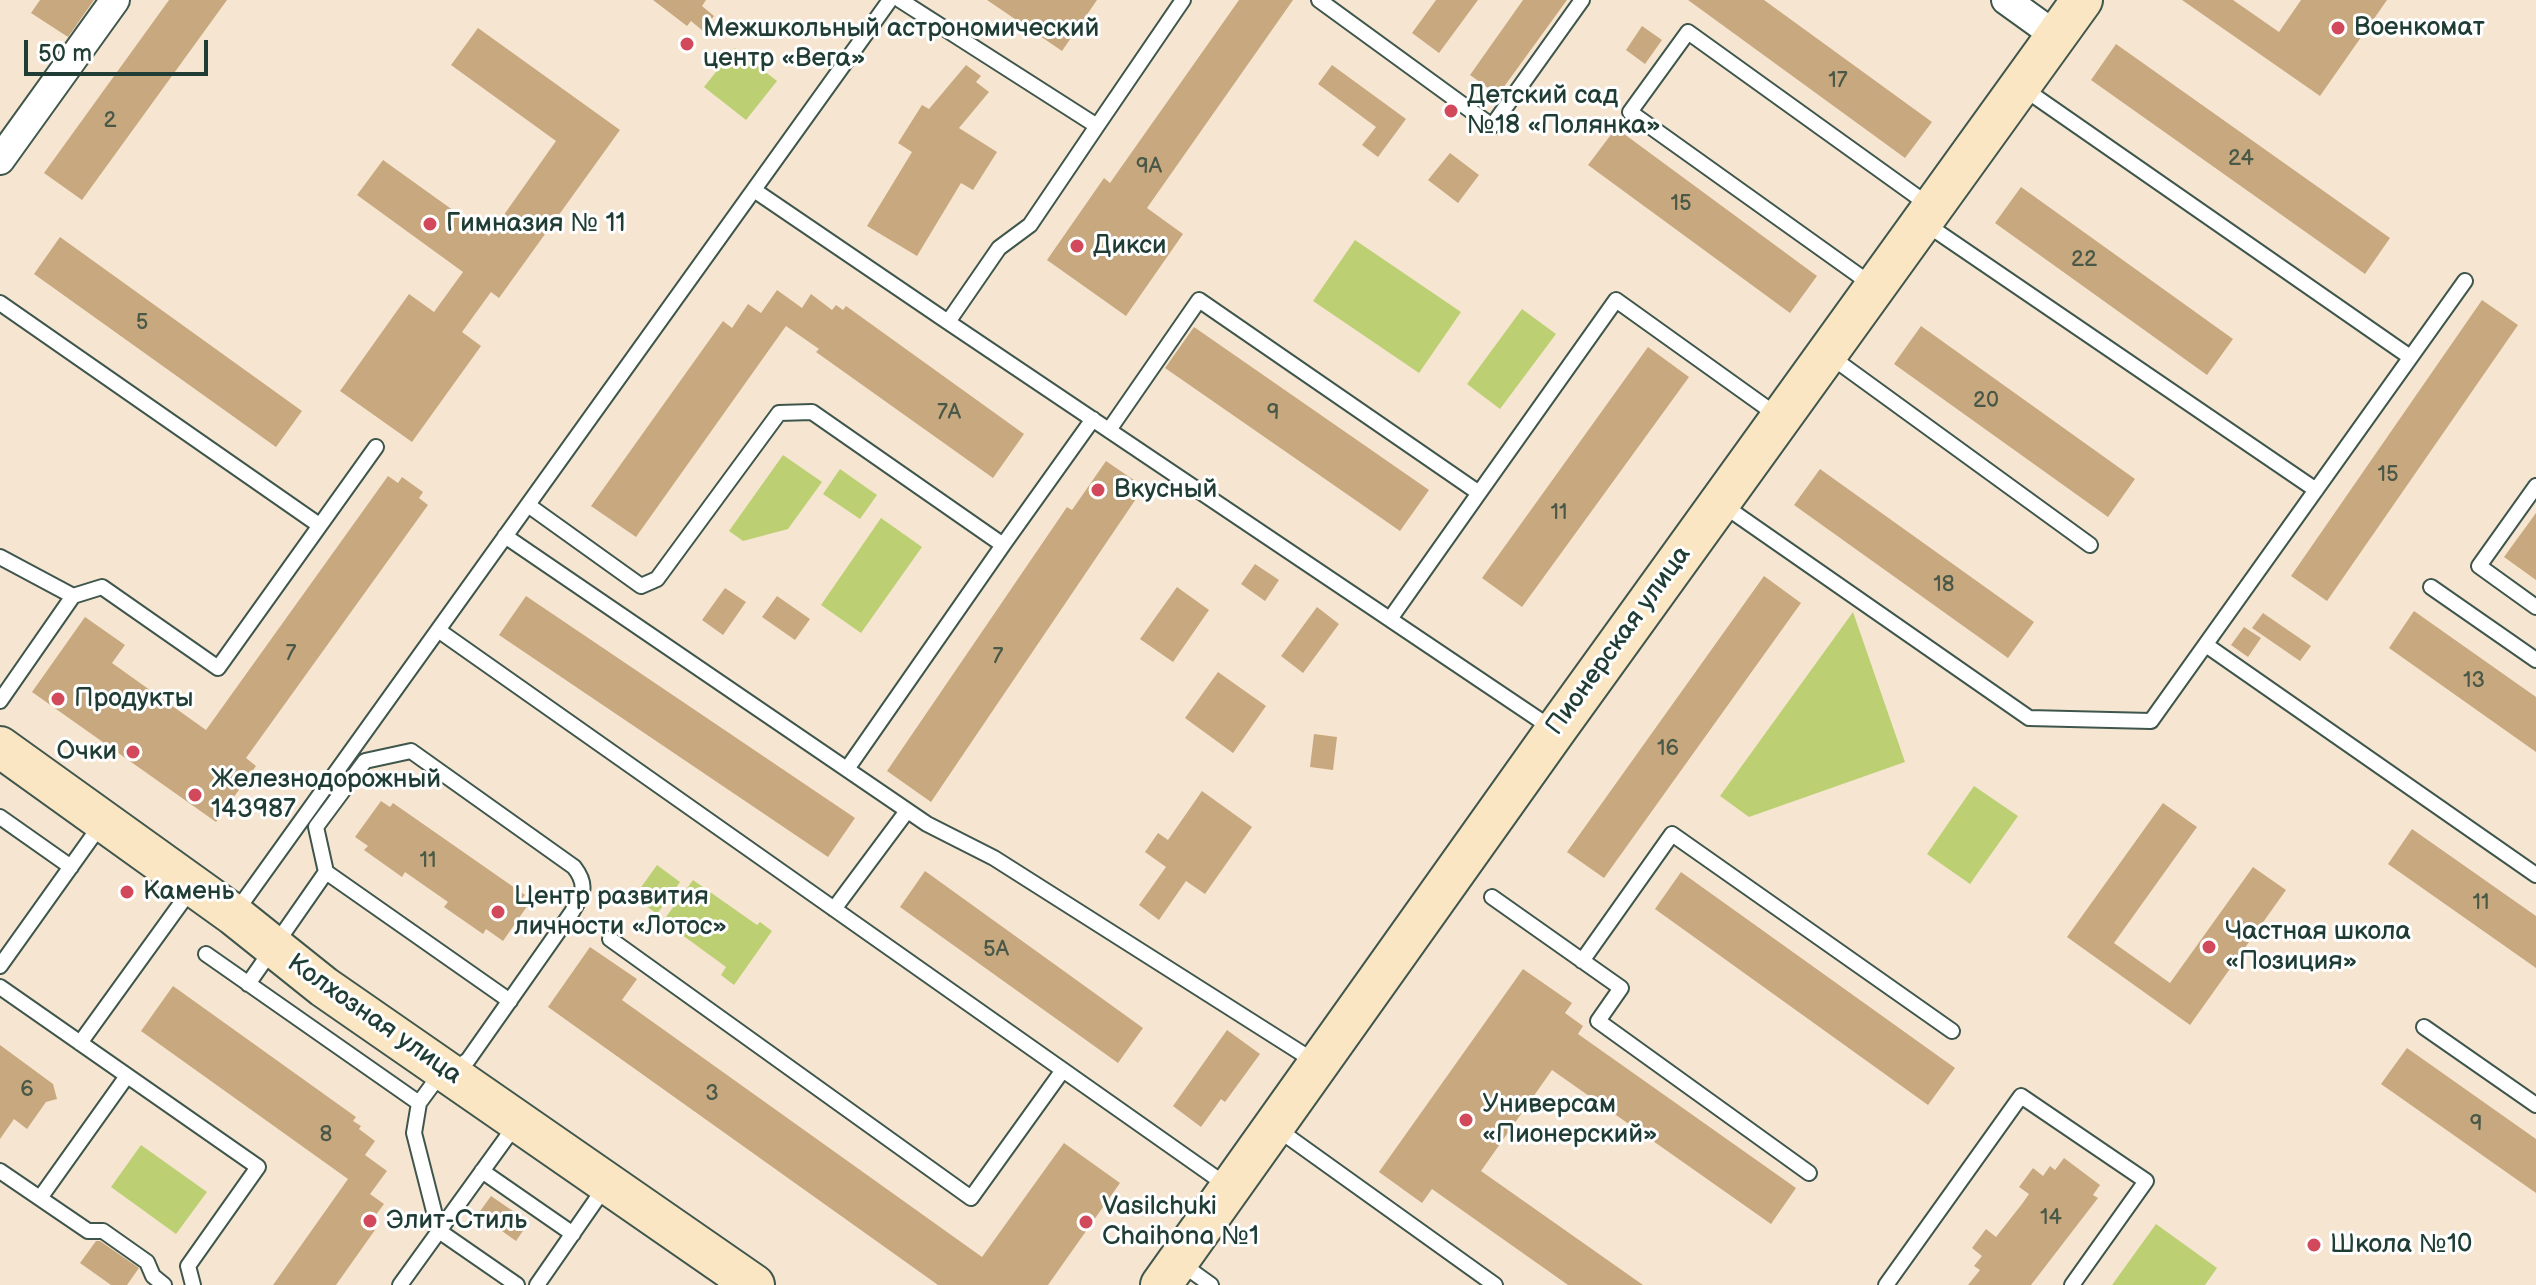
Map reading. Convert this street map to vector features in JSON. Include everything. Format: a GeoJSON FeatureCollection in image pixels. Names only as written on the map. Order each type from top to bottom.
{"type":"FeatureCollection","features":[{"type":"Feature","properties":{"kind":"street"},"geometry":{"type":"LineString","coordinates":[[0,160],[115,0]]}},
{"type":"Feature","properties":{"kind":"street"},"geometry":{"type":"LineString","coordinates":[[2006,0],[2056,36]]}},
{"type":"Feature","properties":{"kind":"street","name":"Пионерская улица"},"geometry":{"type":"LineString","coordinates":[[1169,1273],[2082,0]]}},
{"type":"Feature","properties":{"kind":"street","name":"Колхозная улица"},"geometry":{"type":"LineString","coordinates":[[0,747],[234,915],[306,974],[754,1285]]}},
{"type":"Feature","properties":{"kind":"lane"},"geometry":{"type":"LineString","coordinates":[[234,915],[890,0]]}},
{"type":"Feature","properties":{"kind":"lane"},"geometry":{"type":"LineString","coordinates":[[900,0],[1097,126]]}},
{"type":"Feature","properties":{"kind":"lane"},"geometry":{"type":"LineString","coordinates":[[948,322],[999,248],[1030,225],[1183,0]]}},
{"type":"Feature","properties":{"kind":"lane"},"geometry":{"type":"LineString","coordinates":[[1319,0],[1492,126],[1582,0]]}},
{"type":"Feature","properties":{"kind":"lane"},"geometry":{"type":"LineString","coordinates":[[1875,287],[1630,112],[1688,32],[1927,215],[2316,490]]}},
{"type":"Feature","properties":{"kind":"lane"},"geometry":{"type":"LineString","coordinates":[[2019,86],[2410,357]]}},
{"type":"Feature","properties":{"kind":"lane"},"geometry":{"type":"LineString","coordinates":[[754,190],[1555,731]]}},
{"type":"Feature","properties":{"kind":"lane"},"geometry":{"type":"LineString","coordinates":[[1719,503],[2029,718],[2151,721],[2465,281]]}},
{"type":"Feature","properties":{"kind":"lane"},"geometry":{"type":"LineString","coordinates":[[1109,430],[1199,300],[1479,493]]}},
{"type":"Feature","properties":{"kind":"lane"},"geometry":{"type":"LineString","coordinates":[[1390,619],[1616,300],[1781,418]]}},
{"type":"Feature","properties":{"kind":"lane"},"geometry":{"type":"LineString","coordinates":[[0,303],[319,525]]}},
{"type":"Feature","properties":{"kind":"lane"},"geometry":{"type":"LineString","coordinates":[[1826,354],[2090,545]]}},
{"type":"Feature","properties":{"kind":"lane"},"geometry":{"type":"LineString","coordinates":[[528,505],[641,586],[657,579],[779,413],[812,412],[1003,545]]}},
{"type":"Feature","properties":{"kind":"lane"},"geometry":{"type":"LineString","coordinates":[[847,769],[1093,419]]}},
{"type":"Feature","properties":{"kind":"lane"},"geometry":{"type":"LineString","coordinates":[[0,701],[73,596],[102,587],[218,668],[376,447]]}},
{"type":"Feature","properties":{"kind":"lane"},"geometry":{"type":"LineString","coordinates":[[2536,486],[2479,566],[2536,607]]}},
{"type":"Feature","properties":{"kind":"lane"},"geometry":{"type":"LineString","coordinates":[[505,536],[927,824],[994,858],[1317,1063]]}},
{"type":"Feature","properties":{"kind":"lane"},"geometry":{"type":"LineString","coordinates":[[0,557],[73,596]]}},
{"type":"Feature","properties":{"kind":"lane"},"geometry":{"type":"LineString","coordinates":[[2431,587],[2536,660]]}},
{"type":"Feature","properties":{"kind":"lane"},"geometry":{"type":"LineString","coordinates":[[438,630],[1230,1187]]}},
{"type":"Feature","properties":{"kind":"lane"},"geometry":{"type":"LineString","coordinates":[[2206,645],[2536,875]]}},
{"type":"Feature","properties":{"kind":"lane"},"geometry":{"type":"LineString","coordinates":[[509,1283],[439,1231],[414,1133],[419,1103],[433,1084],[468,1060],[510,1001],[580,900],[583,878],[574,867],[411,751],[365,761],[316,827],[326,872],[510,1001]]}},
{"type":"Feature","properties":{"kind":"lane"},"geometry":{"type":"LineString","coordinates":[[324,789],[337,799]]}},
{"type":"Feature","properties":{"kind":"lane"},"geometry":{"type":"LineString","coordinates":[[834,909],[907,811]]}},
{"type":"Feature","properties":{"kind":"lane"},"geometry":{"type":"LineString","coordinates":[[0,817],[71,867]]}},
{"type":"Feature","properties":{"kind":"lane"},"geometry":{"type":"LineString","coordinates":[[0,966],[103,821]]}},
{"type":"Feature","properties":{"kind":"lane"},"geometry":{"type":"LineString","coordinates":[[1582,961],[1672,834],[1952,1031]]}},
{"type":"Feature","properties":{"kind":"lane"},"geometry":{"type":"LineString","coordinates":[[248,984],[326,872]]}},
{"type":"Feature","properties":{"kind":"lane"},"geometry":{"type":"LineString","coordinates":[[80,1043],[193,886]]}},
{"type":"Feature","properties":{"kind":"lane"},"geometry":{"type":"LineString","coordinates":[[1492,897],[1621,988],[1598,1021],[1809,1173]]}},
{"type":"Feature","properties":{"kind":"lane"},"geometry":{"type":"LineString","coordinates":[[610,939],[971,1198],[1063,1070]]}},
{"type":"Feature","properties":{"kind":"lane"},"geometry":{"type":"LineString","coordinates":[[206,954],[419,1103]]}},
{"type":"Feature","properties":{"kind":"lane"},"geometry":{"type":"LineString","coordinates":[[0,987],[258,1167],[188,1266],[193,1285]]}},
{"type":"Feature","properties":{"kind":"lane"},"geometry":{"type":"LineString","coordinates":[[2424,1027],[2536,1105]]}},
{"type":"Feature","properties":{"kind":"lane"},"geometry":{"type":"LineString","coordinates":[[40,1198],[127,1076]]}},
{"type":"Feature","properties":{"kind":"lane"},"geometry":{"type":"LineString","coordinates":[[1886,1285],[2021,1096],[2146,1181],[2072,1285]]}},
{"type":"Feature","properties":{"kind":"lane"},"geometry":{"type":"LineString","coordinates":[[400,1285],[518,1121]]}},
{"type":"Feature","properties":{"kind":"lane"},"geometry":{"type":"LineString","coordinates":[[1273,1126],[1495,1285]]}},
{"type":"Feature","properties":{"kind":"lane"},"geometry":{"type":"LineString","coordinates":[[0,1171],[88,1231],[103,1231],[147,1262],[153,1276],[164,1285]]}},
{"type":"Feature","properties":{"kind":"lane"},"geometry":{"type":"LineString","coordinates":[[482,1171],[573,1234]]}},
{"type":"Feature","properties":{"kind":"lane"},"geometry":{"type":"LineString","coordinates":[[537,1285],[608,1184]]}},
{"type":"Feature","properties":{"kind":"lane"},"geometry":{"type":"LineString","coordinates":[[1169,1273],[1211,1285]]}},
{"type":"Feature","properties":{"kind":"green space"},"geometry":{"type":"Polygon","coordinates":[[[735,48],[777,81],[746,120],[704,87],[735,48]]]}},
{"type":"Feature","properties":{"kind":"green space"},"geometry":{"type":"Polygon","coordinates":[[[1355,240],[1461,312],[1419,373],[1313,301],[1355,240]]]}},
{"type":"Feature","properties":{"kind":"green space"},"geometry":{"type":"Polygon","coordinates":[[[1522,309],[1556,334],[1500,409],[1467,384],[1522,309]]]}},
{"type":"Feature","properties":{"kind":"green space"},"geometry":{"type":"Polygon","coordinates":[[[783,455],[822,482],[788,529],[743,541],[729,531],[783,455]]]}},
{"type":"Feature","properties":{"kind":"green space"},"geometry":{"type":"Polygon","coordinates":[[[840,469],[877,495],[860,519],[823,494],[840,469]]]}},
{"type":"Feature","properties":{"kind":"green space"},"geometry":{"type":"Polygon","coordinates":[[[881,518],[922,547],[861,633],[821,605],[881,518]]]}},
{"type":"Feature","properties":{"kind":"green space"},"geometry":{"type":"Polygon","coordinates":[[[1853,612],[1905,762],[1749,817],[1720,796],[1853,612]]]}},
{"type":"Feature","properties":{"kind":"green space"},"geometry":{"type":"Polygon","coordinates":[[[1974,786],[2018,816],[1970,884],[1927,854],[1974,786]]]}},
{"type":"Feature","properties":{"kind":"green space"},"geometry":{"type":"Polygon","coordinates":[[[657,865],[680,882],[657,914],[634,897],[657,865]]]}},
{"type":"Feature","properties":{"kind":"green space"},"geometry":{"type":"Polygon","coordinates":[[[693,880],[757,925],[760,922],[772,931],[734,985],[721,975],[726,967],[663,921],[693,880]]]}},
{"type":"Feature","properties":{"kind":"green space"},"geometry":{"type":"Polygon","coordinates":[[[141,1145],[207,1192],[176,1234],[111,1187],[141,1145]]]}},
{"type":"Feature","properties":{"kind":"green space"},"geometry":{"type":"Polygon","coordinates":[[[2156,1224],[2217,1268],[2205,1285],[2112,1285],[2156,1224]]]}},
{"type":"Feature","properties":{"kind":"building"},"geometry":{"type":"Polygon","coordinates":[[[40,0],[94,0],[68,37],[31,13],[40,0]]]}},
{"type":"Feature","properties":{"kind":"building"},"geometry":{"type":"Polygon","coordinates":[[[169,0],[227,0],[82,200],[44,173],[169,0]]]}},
{"type":"Feature","properties":{"kind":"building"},"geometry":{"type":"Polygon","coordinates":[[[653,0],[706,0],[702,6],[714,16],[703,31],[691,21],[687,26],[653,0]]]}},
{"type":"Feature","properties":{"kind":"building"},"geometry":{"type":"Polygon","coordinates":[[[987,0],[1097,0],[1062,51],[987,0]]]}},
{"type":"Feature","properties":{"kind":"building"},"geometry":{"type":"Polygon","coordinates":[[[1239,0],[1293,0],[1147,208],[1183,234],[1126,316],[1047,260],[1104,178],[1110,183],[1239,0]]]}},
{"type":"Feature","properties":{"kind":"building"},"geometry":{"type":"Polygon","coordinates":[[[1436,0],[1478,0],[1439,53],[1412,33],[1436,0]]]}},
{"type":"Feature","properties":{"kind":"building"},"geometry":{"type":"Polygon","coordinates":[[[1523,0],[1567,0],[1498,95],[1470,75],[1523,0]]]}},
{"type":"Feature","properties":{"kind":"building"},"geometry":{"type":"Polygon","coordinates":[[[1688,0],[1764,0],[1932,122],[1905,158],[1688,0]]]}},
{"type":"Feature","properties":{"kind":"building"},"geometry":{"type":"Polygon","coordinates":[[[2182,0],[2233,0],[2279,32],[2301,0],[2387,0],[2320,96],[2182,0]]]}},
{"type":"Feature","properties":{"kind":"building"},"geometry":{"type":"Polygon","coordinates":[[[1642,26],[1662,40],[1645,64],[1626,50],[1642,26]]]}},
{"type":"Feature","properties":{"kind":"building"},"geometry":{"type":"Polygon","coordinates":[[[478,28],[620,130],[499,298],[491,292],[462,332],[481,346],[412,442],[340,391],[409,294],[434,312],[463,272],[357,195],[383,160],[489,236],[556,141],[451,65],[478,28]]]}},
{"type":"Feature","properties":{"kind":"building"},"geometry":{"type":"Polygon","coordinates":[[[2116,44],[2390,238],[2365,274],[2091,80],[2116,44]]]}},
{"type":"Feature","properties":{"kind":"building"},"geometry":{"type":"Polygon","coordinates":[[[966,65],[981,76],[976,82],[989,92],[959,128],[997,152],[973,190],[961,183],[917,256],[867,226],[912,152],[898,143],[922,105],[929,109],[966,65]]]}},
{"type":"Feature","properties":{"kind":"building"},"geometry":{"type":"Polygon","coordinates":[[[1332,65],[1406,119],[1378,157],[1362,145],[1376,127],[1318,84],[1332,65]]]}},
{"type":"Feature","properties":{"kind":"building"},"geometry":{"type":"Polygon","coordinates":[[[1616,128],[1817,276],[1790,313],[1588,165],[1616,128]]]}},
{"type":"Feature","properties":{"kind":"building"},"geometry":{"type":"Polygon","coordinates":[[[1450,153],[1479,175],[1458,203],[1428,180],[1450,153]]]}},
{"type":"Feature","properties":{"kind":"building"},"geometry":{"type":"Polygon","coordinates":[[[2021,187],[2233,339],[2207,375],[1995,223],[2021,187]]]}},
{"type":"Feature","properties":{"kind":"building"},"geometry":{"type":"Polygon","coordinates":[[[60,237],[302,411],[276,447],[34,274],[60,237]]]}},
{"type":"Feature","properties":{"kind":"building"},"geometry":{"type":"Polygon","coordinates":[[[777,290],[802,308],[811,294],[832,310],[836,305],[843,310],[846,306],[1024,434],[993,478],[816,352],[819,349],[786,326],[636,537],[591,506],[723,321],[732,328],[748,304],[761,313],[777,290]]]}},
{"type":"Feature","properties":{"kind":"building"},"geometry":{"type":"Polygon","coordinates":[[[2482,300],[2518,325],[2327,601],[2291,576],[2482,300]]]}},
{"type":"Feature","properties":{"kind":"building"},"geometry":{"type":"Polygon","coordinates":[[[1921,326],[2135,479],[2108,517],[1894,364],[1921,326]]]}},
{"type":"Feature","properties":{"kind":"building"},"geometry":{"type":"Polygon","coordinates":[[[1194,327],[1429,490],[1400,531],[1165,368],[1194,327]]]}},
{"type":"Feature","properties":{"kind":"building"},"geometry":{"type":"Polygon","coordinates":[[[1648,347],[1689,377],[1522,607],[1482,578],[1648,347]]]}},
{"type":"Feature","properties":{"kind":"building"},"geometry":{"type":"Polygon","coordinates":[[[1106,461],[1144,487],[931,802],[887,771],[1067,507],[1072,510],[1106,461]]]}},
{"type":"Feature","properties":{"kind":"building"},"geometry":{"type":"Polygon","coordinates":[[[1820,469],[2034,622],[2008,658],[1794,505],[1820,469]]]}},
{"type":"Feature","properties":{"kind":"building"},"geometry":{"type":"Polygon","coordinates":[[[388,476],[398,483],[402,477],[423,492],[419,498],[428,505],[246,758],[256,766],[216,822],[32,692],[85,617],[125,645],[112,663],[206,730],[388,476]]]}},
{"type":"Feature","properties":{"kind":"building"},"geometry":{"type":"Polygon","coordinates":[[[2536,513],[2536,580],[2504,557],[2536,513]]]}},
{"type":"Feature","properties":{"kind":"building"},"geometry":{"type":"Polygon","coordinates":[[[1255,564],[1279,580],[1265,601],[1241,584],[1255,564]]]}},
{"type":"Feature","properties":{"kind":"building"},"geometry":{"type":"Polygon","coordinates":[[[1764,576],[1801,603],[1604,878],[1567,852],[1764,576]]]}},
{"type":"Feature","properties":{"kind":"building"},"geometry":{"type":"Polygon","coordinates":[[[1177,587],[1209,610],[1173,662],[1140,639],[1177,587]]]}},
{"type":"Feature","properties":{"kind":"building"},"geometry":{"type":"Polygon","coordinates":[[[725,588],[746,602],[723,635],[702,620],[725,588]]]}},
{"type":"Feature","properties":{"kind":"building"},"geometry":{"type":"Polygon","coordinates":[[[526,596],[855,818],[828,857],[499,635],[526,596]]]}},
{"type":"Feature","properties":{"kind":"building"},"geometry":{"type":"Polygon","coordinates":[[[777,596],[810,619],[795,640],[762,617],[777,596]]]}},
{"type":"Feature","properties":{"kind":"building"},"geometry":{"type":"Polygon","coordinates":[[[1317,607],[1339,624],[1303,673],[1281,656],[1317,607]]]}},
{"type":"Feature","properties":{"kind":"building"},"geometry":{"type":"Polygon","coordinates":[[[2414,611],[2536,697],[2536,752],[2389,648],[2414,611]]]}},
{"type":"Feature","properties":{"kind":"building"},"geometry":{"type":"Polygon","coordinates":[[[2263,613],[2311,646],[2300,661],[2252,628],[2263,613]]]}},
{"type":"Feature","properties":{"kind":"building"},"geometry":{"type":"Polygon","coordinates":[[[2244,627],[2261,638],[2248,657],[2231,645],[2244,627]]]}},
{"type":"Feature","properties":{"kind":"building"},"geometry":{"type":"Polygon","coordinates":[[[1218,672],[1266,706],[1233,753],[1185,718],[1218,672]]]}},
{"type":"Feature","properties":{"kind":"building"},"geometry":{"type":"Polygon","coordinates":[[[1314,734],[1337,737],[1333,770],[1310,767],[1314,734]]]}},
{"type":"Feature","properties":{"kind":"building"},"geometry":{"type":"Polygon","coordinates":[[[1202,791],[1252,827],[1205,894],[1186,881],[1159,920],[1139,905],[1166,867],[1145,852],[1158,833],[1168,840],[1202,791]]]}},
{"type":"Feature","properties":{"kind":"building"},"geometry":{"type":"Polygon","coordinates":[[[381,801],[390,807],[393,803],[525,895],[521,900],[528,905],[503,941],[486,929],[483,934],[444,907],[448,902],[405,872],[402,877],[364,850],[368,846],[355,837],[381,801]]]}},
{"type":"Feature","properties":{"kind":"building"},"geometry":{"type":"Polygon","coordinates":[[[2163,803],[2197,827],[2114,943],[2170,983],[2253,867],[2286,890],[2190,1025],[2067,937],[2163,803]]]}},
{"type":"Feature","properties":{"kind":"building"},"geometry":{"type":"Polygon","coordinates":[[[2412,829],[2536,916],[2536,968],[2388,864],[2412,829]]]}},
{"type":"Feature","properties":{"kind":"building"},"geometry":{"type":"Polygon","coordinates":[[[925,871],[1143,1028],[1118,1063],[900,907],[925,871]]]}},
{"type":"Feature","properties":{"kind":"building"},"geometry":{"type":"Polygon","coordinates":[[[1681,872],[1955,1068],[1928,1105],[1655,909],[1681,872]]]}},
{"type":"Feature","properties":{"kind":"building"},"geometry":{"type":"Polygon","coordinates":[[[590,947],[637,979],[622,1000],[982,1257],[1064,1143],[1120,1183],[1048,1285],[938,1285],[548,1007],[590,947]]]}},
{"type":"Feature","properties":{"kind":"building"},"geometry":{"type":"Polygon","coordinates":[[[1523,969],[1572,1003],[1565,1013],[1583,1026],[1578,1034],[1796,1188],[1771,1224],[1552,1070],[1481,1171],[1643,1285],[1568,1285],[1432,1189],[1422,1203],[1379,1172],[1523,969]]]}},
{"type":"Feature","properties":{"kind":"building"},"geometry":{"type":"Polygon","coordinates":[[[173,986],[356,1117],[353,1121],[361,1126],[359,1129],[375,1141],[365,1155],[387,1171],[370,1194],[384,1204],[375,1216],[379,1219],[372,1228],[375,1230],[336,1285],[273,1285],[348,1179],[141,1031],[173,986]]]}},
{"type":"Feature","properties":{"kind":"building"},"geometry":{"type":"Polygon","coordinates":[[[1227,1030],[1260,1054],[1225,1102],[1221,1099],[1201,1127],[1173,1106],[1227,1030]]]}},
{"type":"Feature","properties":{"kind":"building"},"geometry":{"type":"Polygon","coordinates":[[[0,1045],[53,1084],[57,1099],[46,1102],[27,1129],[14,1119],[0,1139],[0,1045]]]}},
{"type":"Feature","properties":{"kind":"building"},"geometry":{"type":"Polygon","coordinates":[[[2407,1048],[2536,1139],[2536,1193],[2381,1084],[2407,1048]]]}},
{"type":"Feature","properties":{"kind":"building"},"geometry":{"type":"Polygon","coordinates":[[[2064,1158],[2100,1185],[2093,1195],[2098,1198],[2031,1285],[1968,1285],[1980,1270],[1974,1266],[1982,1256],[1972,1248],[1986,1229],[1996,1237],[2022,1204],[2029,1194],[2019,1187],[2033,1168],[2043,1176],[2050,1166],[2055,1170],[2064,1158]]]}},
{"type":"Feature","properties":{"kind":"building"},"geometry":{"type":"Polygon","coordinates":[[[491,1196],[529,1222],[516,1241],[478,1214],[491,1196]]]}},
{"type":"Feature","properties":{"kind":"building"},"geometry":{"type":"Polygon","coordinates":[[[96,1241],[139,1268],[127,1285],[111,1285],[80,1263],[96,1241]]]}},
{"type":"Feature","properties":{"kind":"place","name":"Военкомат"},"geometry":{"type":"Point","coordinates":[2338,28]}},
{"type":"Feature","properties":{"kind":"place","name":"Межшкольный астрономический центр «Вега»"},"geometry":{"type":"Point","coordinates":[687,44]}},
{"type":"Feature","properties":{"kind":"place","name":"Детский сад №18 «Полянка»"},"geometry":{"type":"Point","coordinates":[1451,111]}},
{"type":"Feature","properties":{"kind":"place","name":"Гимназия № 11"},"geometry":{"type":"Point","coordinates":[430,224]}},
{"type":"Feature","properties":{"kind":"place","name":"Дикси"},"geometry":{"type":"Point","coordinates":[1077,246]}},
{"type":"Feature","properties":{"kind":"place","name":"Вкусный"},"geometry":{"type":"Point","coordinates":[1098,490]}},
{"type":"Feature","properties":{"kind":"place","name":"Продукты"},"geometry":{"type":"Point","coordinates":[58,699]}},
{"type":"Feature","properties":{"kind":"place","name":"Очки"},"geometry":{"type":"Point","coordinates":[133,752]}},
{"type":"Feature","properties":{"kind":"place","name":"Железнодорожный 143987"},"geometry":{"type":"Point","coordinates":[195,795]}},
{"type":"Feature","properties":{"kind":"place","name":"Камень"},"geometry":{"type":"Point","coordinates":[127,892]}},
{"type":"Feature","properties":{"kind":"place","name":"Центр развития личности «Лотос»"},"geometry":{"type":"Point","coordinates":[498,912]}},
{"type":"Feature","properties":{"kind":"place","name":"Частная школа «Позиция»"},"geometry":{"type":"Point","coordinates":[2209,947]}},
{"type":"Feature","properties":{"kind":"place","name":"Универсам «Пионерский»"},"geometry":{"type":"Point","coordinates":[1466,1120]}},
{"type":"Feature","properties":{"kind":"place","name":"Элит-Cтиль"},"geometry":{"type":"Point","coordinates":[370,1221]}},
{"type":"Feature","properties":{"kind":"place","name":"Vasilchuki Chaihona №1"},"geometry":{"type":"Point","coordinates":[1086,1222]}},
{"type":"Feature","properties":{"kind":"place","name":"Школа №10"},"geometry":{"type":"Point","coordinates":[2314,1245]}}]}
